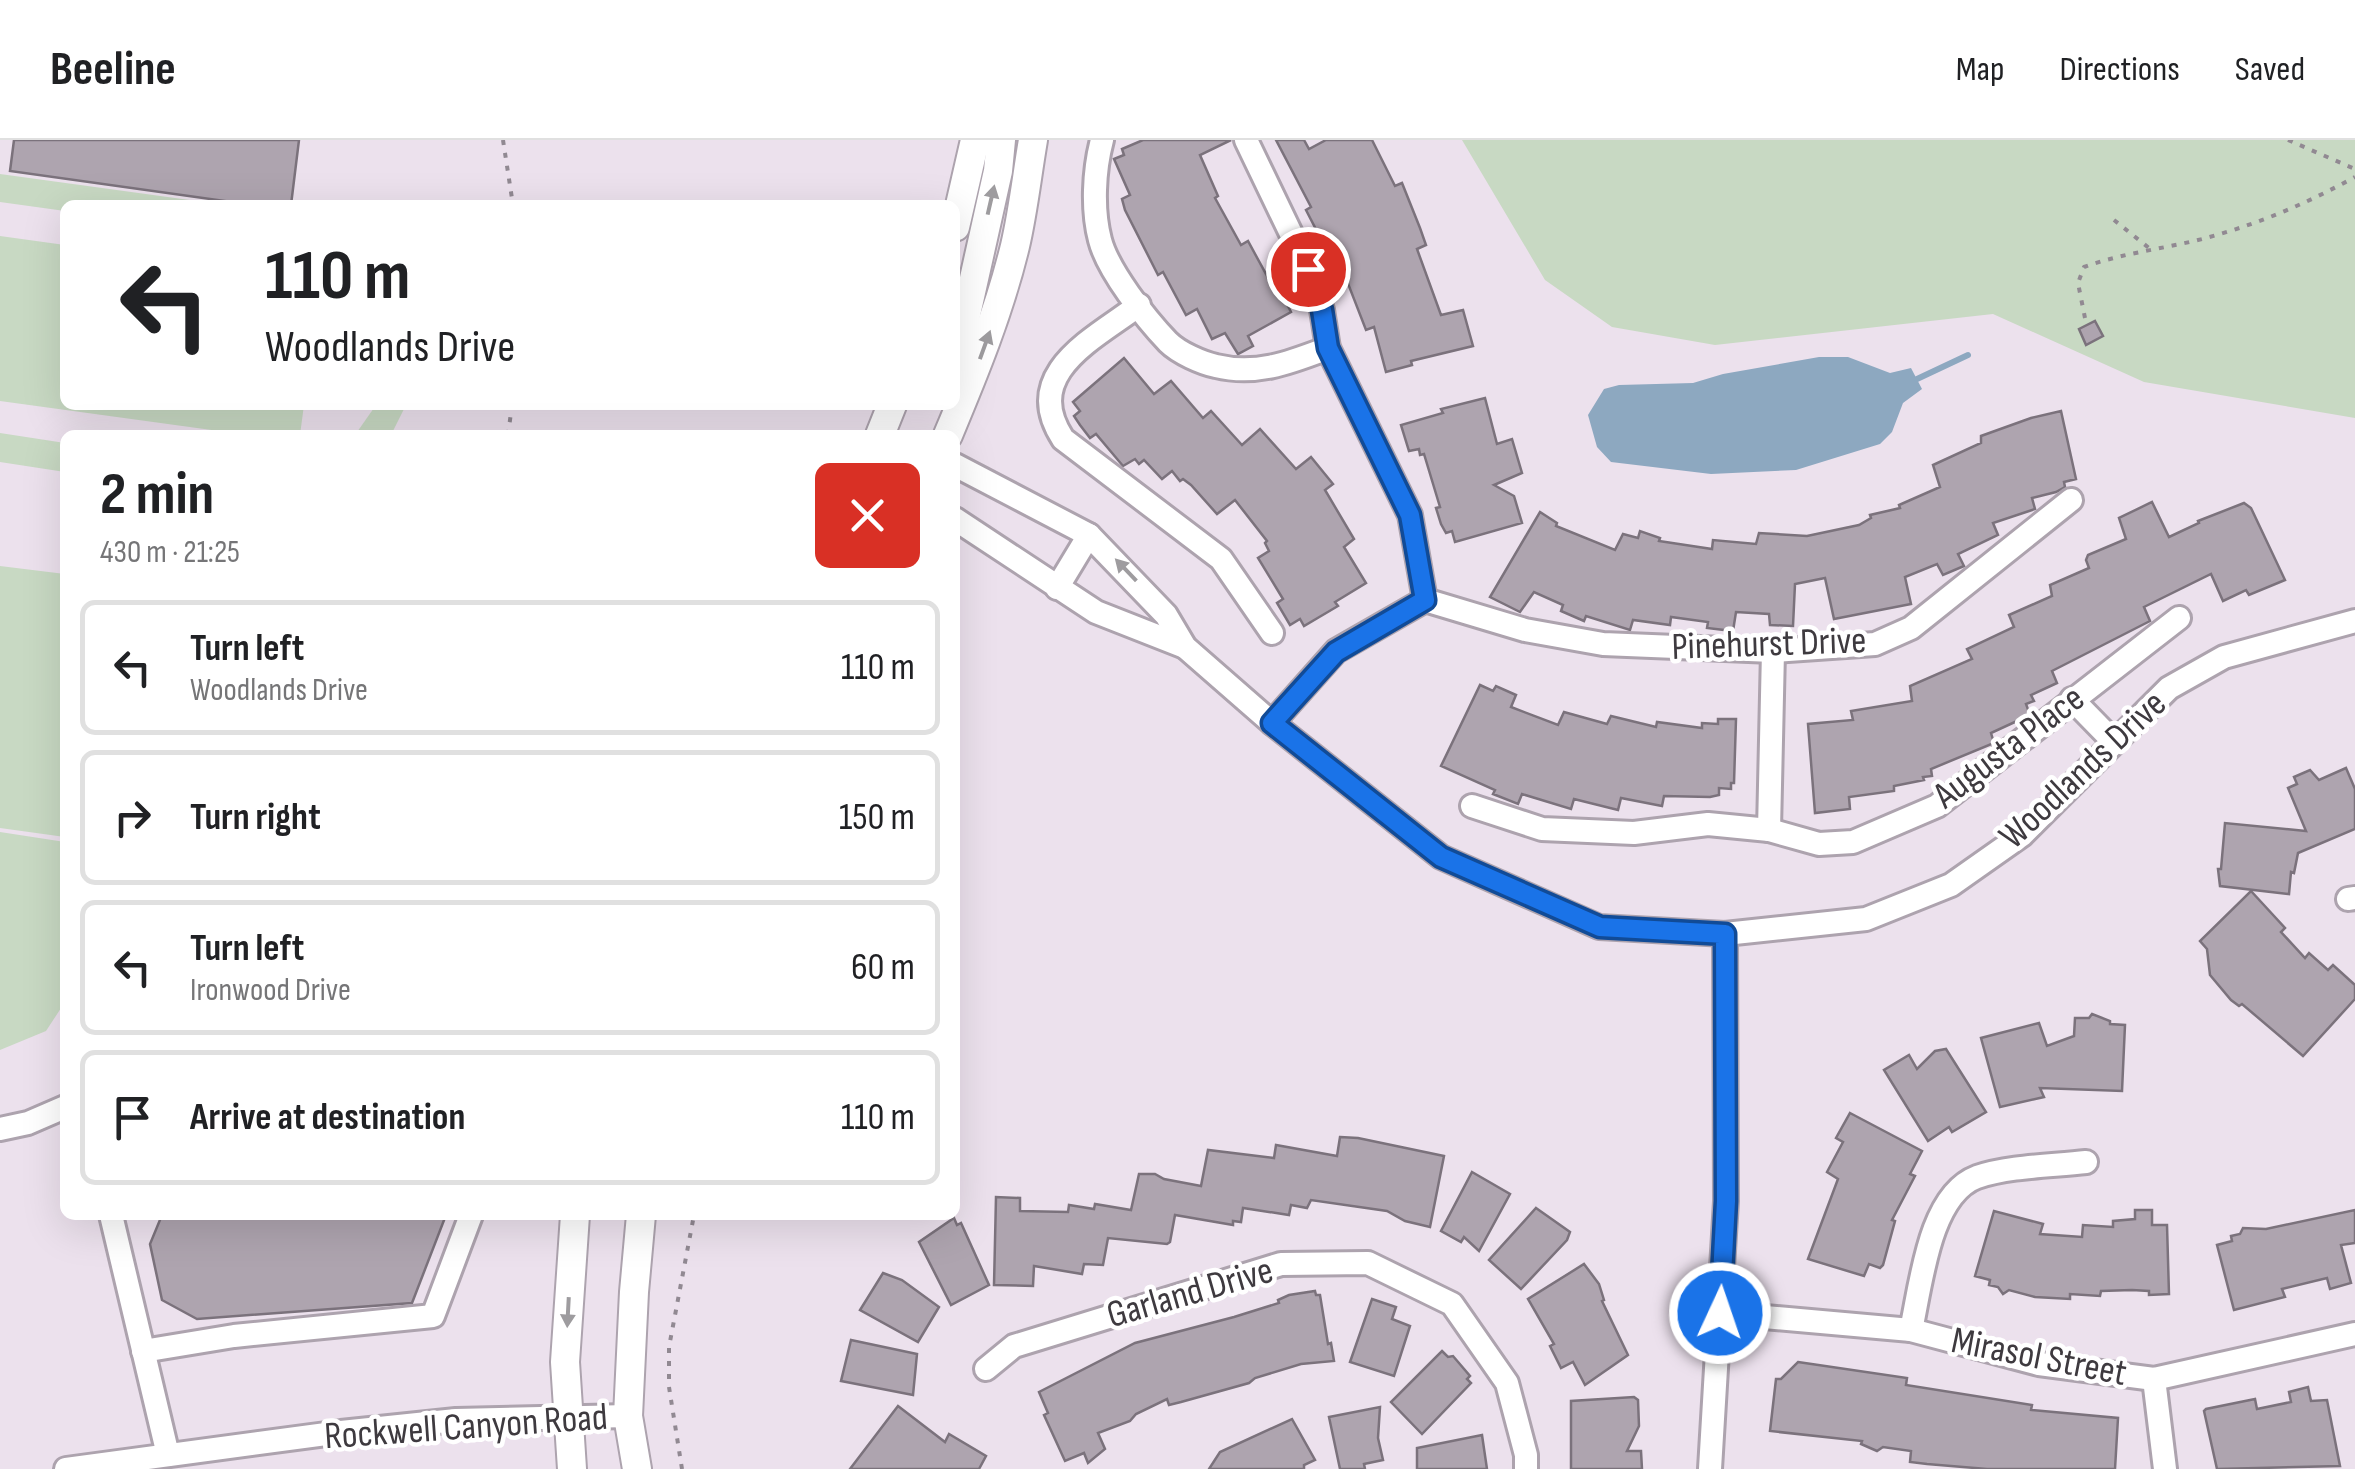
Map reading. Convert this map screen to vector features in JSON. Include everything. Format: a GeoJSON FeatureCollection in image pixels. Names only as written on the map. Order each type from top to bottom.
{"type":"FeatureCollection","features":[{"type":"Feature","properties":{"kind":"main road"},"geometry":{"type":"LineString","coordinates":[[960,205],[975,140]]}},
{"type":"Feature","properties":{"kind":"main road"},"geometry":{"type":"LineString","coordinates":[[960,342],[998,171],[1001,140]]}},
{"type":"Feature","properties":{"kind":"main road"},"geometry":{"type":"LineString","coordinates":[[960,404],[985,348],[1016,243],[1033,140]]}},
{"type":"Feature","properties":{"kind":"main road"},"geometry":{"type":"LineString","coordinates":[[572,1469],[565,1362],[574,1220]]}},
{"type":"Feature","properties":{"kind":"main road"},"geometry":{"type":"LineString","coordinates":[[636,1469],[628,1416],[641,1220]]}},
{"type":"Feature","properties":{"kind":"street"},"geometry":{"type":"LineString","coordinates":[[1102,140],[1096,188],[1100,242],[1108,261],[1171,345],[1210,365],[1254,370],[1328,348]]}},
{"type":"Feature","properties":{"kind":"street"},"geometry":{"type":"LineString","coordinates":[[1246,140],[1308,269],[1322,310],[1328,348],[1410,515],[1425,600],[1336,652],[1272,723]]}},
{"type":"Feature","properties":{"kind":"street"},"geometry":{"type":"LineString","coordinates":[[1139,305],[1060,368],[1050,394],[1054,426],[1063,439],[1221,558],[1272,633]]}},
{"type":"Feature","properties":{"kind":"street","name":"Woodlands Drive"},"geometry":{"type":"LineString","coordinates":[[960,469],[1089,535],[1166,615],[1186,647],[1272,723],[1441,857],[1600,927],[1725,934],[1866,918],[1951,885],[2022,835],[2169,688],[2224,657],[2355,622]]}},
{"type":"Feature","properties":{"kind":"street","name":"Pinehurst Drive"},"geometry":{"type":"LineString","coordinates":[[1425,600],[1525,630],[1603,644],[1773,651],[1875,644],[1911,628],[2071,500]]}},
{"type":"Feature","properties":{"kind":"street","name":"Woodlands Drive"},"geometry":{"type":"LineString","coordinates":[[960,522],[1096,612],[1186,647]]}},
{"type":"Feature","properties":{"kind":"street"},"geometry":{"type":"LineString","coordinates":[[1057,588],[1089,535]]}},
{"type":"Feature","properties":{"kind":"street","name":"Augusta Place"},"geometry":{"type":"LineString","coordinates":[[1472,806],[1542,829],[1634,833],[1708,824],[1769,830],[1819,844],[1853,842],[1936,806],[2179,618]]}},
{"type":"Feature","properties":{"kind":"street"},"geometry":{"type":"LineString","coordinates":[[1769,830],[1773,651]]}},
{"type":"Feature","properties":{"kind":"street"},"geometry":{"type":"LineString","coordinates":[[2072,699],[2113,740]]}},
{"type":"Feature","properties":{"kind":"street"},"geometry":{"type":"LineString","coordinates":[[1710,1469],[1726,1201],[1725,934]]}},
{"type":"Feature","properties":{"kind":"street"},"geometry":{"type":"LineString","coordinates":[[0,1129],[60,1110]]}},
{"type":"Feature","properties":{"kind":"street"},"geometry":{"type":"LineString","coordinates":[[1911,1330],[1934,1230],[1957,1190],[1982,1176],[2086,1162]]}},
{"type":"Feature","properties":{"kind":"street"},"geometry":{"type":"LineString","coordinates":[[113,1220],[168,1455]]}},
{"type":"Feature","properties":{"kind":"street"},"geometry":{"type":"LineString","coordinates":[[144,1351],[234,1336],[432,1316],[469,1220]]}},
{"type":"Feature","properties":{"kind":"street","name":"Garland Drive"},"geometry":{"type":"LineString","coordinates":[[986,1368],[1014,1346],[1280,1264],[1368,1263],[1452,1304],[1507,1384],[1526,1455],[1526,1469]]}},
{"type":"Feature","properties":{"kind":"street","name":"Mirasol Street"},"geometry":{"type":"LineString","coordinates":[[1720,1313],[1911,1330],[2039,1364],[2154,1379],[2355,1334]]}},
{"type":"Feature","properties":{"kind":"street"},"geometry":{"type":"LineString","coordinates":[[2154,1379],[2165,1469]]}},
{"type":"Feature","properties":{"kind":"street","name":"Rockwell Canyon Road"},"geometry":{"type":"LineString","coordinates":[[66,1469],[456,1420],[628,1416]]}},
{"type":"Feature","properties":{"kind":"path"},"geometry":{"type":"LineString","coordinates":[[504,140],[512,200]]}},
{"type":"Feature","properties":{"kind":"path"},"geometry":{"type":"LineString","coordinates":[[2288,140],[2355,169]]}},
{"type":"Feature","properties":{"kind":"path"},"geometry":{"type":"LineString","coordinates":[[2085,318],[2078,283],[2084,267],[2216,236],[2297,209],[2355,176]]}},
{"type":"Feature","properties":{"kind":"path"},"geometry":{"type":"LineString","coordinates":[[2114,220],[2150,249]]}},
{"type":"Feature","properties":{"kind":"path"},"geometry":{"type":"LineString","coordinates":[[682,1469],[669,1388],[669,1348],[693,1220]]}},
{"type":"Feature","properties":{"kind":"green space"},"geometry":{"type":"Polygon","coordinates":[[[1462,140],[2355,140],[2355,418],[2144,382],[1993,314],[1715,345],[1612,327],[1545,280],[1462,140]]]}},
{"type":"Feature","properties":{"kind":"green space"},"geometry":{"type":"Polygon","coordinates":[[[0,174],[190,200],[60,200],[60,210],[0,202],[0,174]]]}},
{"type":"Feature","properties":{"kind":"green space"},"geometry":{"type":"Polygon","coordinates":[[[0,236],[60,244],[60,409],[0,401],[0,236]]]}},
{"type":"Feature","properties":{"kind":"green space"},"geometry":{"type":"Polygon","coordinates":[[[66,410],[303,410],[301,430],[212,430],[66,410]]]}},
{"type":"Feature","properties":{"kind":"green space"},"geometry":{"type":"Polygon","coordinates":[[[372,410],[404,410],[394,430],[358,430],[372,410]]]}},
{"type":"Feature","properties":{"kind":"green space"},"geometry":{"type":"Polygon","coordinates":[[[0,433],[60,442],[60,471],[0,462],[0,433]]]}},
{"type":"Feature","properties":{"kind":"green space"},"geometry":{"type":"Polygon","coordinates":[[[0,566],[60,573],[60,836],[0,828],[0,566]]]}},
{"type":"Feature","properties":{"kind":"green space"},"geometry":{"type":"Polygon","coordinates":[[[0,832],[60,841],[60,1010],[46,1031],[0,1050],[0,832]]]}},
{"type":"Feature","properties":{"kind":"water"},"geometry":{"type":"Polygon","coordinates":[[[1819,357],[1848,357],[1890,373],[1911,368],[1922,389],[1903,403],[1892,432],[1880,444],[1796,470],[1711,474],[1611,462],[1597,447],[1588,415],[1604,389],[1693,383],[1819,357]]]}},
{"type":"Feature","properties":{"kind":"building"},"geometry":{"type":"Polygon","coordinates":[[[14,140],[299,140],[292,200],[217,200],[10,171],[14,140]]]}},
{"type":"Feature","properties":{"kind":"building"},"geometry":{"type":"Polygon","coordinates":[[[1143,140],[1231,140],[1200,155],[1218,196],[1215,198],[1241,245],[1248,241],[1291,312],[1248,336],[1253,346],[1238,354],[1225,333],[1212,339],[1197,309],[1186,315],[1163,272],[1158,275],[1125,210],[1122,199],[1130,195],[1114,159],[1124,155],[1122,149],[1143,140]]]}},
{"type":"Feature","properties":{"kind":"building"},"geometry":{"type":"Polygon","coordinates":[[[1276,140],[1304,140],[1309,149],[1326,140],[1372,140],[1395,186],[1402,183],[1420,228],[1426,245],[1417,249],[1441,315],[1463,310],[1473,346],[1411,361],[1412,365],[1386,372],[1374,327],[1366,330],[1330,237],[1322,241],[1306,210],[1311,207],[1276,140]]]}},
{"type":"Feature","properties":{"kind":"building"},"geometry":{"type":"Polygon","coordinates":[[[2095,321],[2103,336],[2086,345],[2079,329],[2095,321]]]}},
{"type":"Feature","properties":{"kind":"building"},"geometry":{"type":"Polygon","coordinates":[[[1124,358],[1154,394],[1171,381],[1203,418],[1211,411],[1242,445],[1260,429],[1296,469],[1311,457],[1333,484],[1325,490],[1354,539],[1344,547],[1366,583],[1304,626],[1300,619],[1290,625],[1277,603],[1283,599],[1258,558],[1269,551],[1267,541],[1235,500],[1217,514],[1191,485],[1180,481],[1172,471],[1162,479],[1144,460],[1139,464],[1135,459],[1123,466],[1096,434],[1090,438],[1074,416],[1080,411],[1073,402],[1124,358]]]}},
{"type":"Feature","properties":{"kind":"building"},"geometry":{"type":"Polygon","coordinates":[[[1485,398],[1497,444],[1512,439],[1522,473],[1494,485],[1514,496],[1522,523],[1455,542],[1452,531],[1446,533],[1441,524],[1436,508],[1440,507],[1424,454],[1420,455],[1419,449],[1409,451],[1401,425],[1485,398]]]}},
{"type":"Feature","properties":{"kind":"building"},"geometry":{"type":"Polygon","coordinates":[[[2061,411],[2076,479],[2064,482],[2065,487],[2056,492],[2032,498],[2035,509],[1993,523],[1998,535],[1958,554],[1964,566],[1943,575],[1937,564],[1905,577],[1911,604],[1834,619],[1825,578],[1795,584],[1793,626],[1770,625],[1769,614],[1736,612],[1733,631],[1707,628],[1708,622],[1671,617],[1670,625],[1633,620],[1630,630],[1586,616],[1584,621],[1561,611],[1563,605],[1534,592],[1520,612],[1490,597],[1540,512],[1556,526],[1615,550],[1623,534],[1638,538],[1640,531],[1660,538],[1659,541],[1712,549],[1713,540],[1756,544],[1759,533],[1807,536],[1859,525],[1870,515],[1900,508],[1899,505],[1940,487],[1933,465],[1981,443],[1981,436],[2061,411]]]}},
{"type":"Feature","properties":{"kind":"building"},"geometry":{"type":"Polygon","coordinates":[[[2152,502],[2169,537],[2244,503],[2251,508],[2285,580],[2249,595],[2246,590],[2223,601],[2211,574],[2144,607],[2150,621],[2052,671],[2057,683],[2031,695],[2034,701],[2026,704],[2030,715],[1991,733],[1994,743],[1931,769],[1932,776],[1923,777],[1924,780],[1894,786],[1894,791],[1849,797],[1850,809],[1815,813],[1808,724],[1853,720],[1851,711],[1912,701],[1910,686],[1972,659],[1967,649],[2014,627],[2009,615],[2052,596],[2050,585],[2089,568],[2088,555],[2126,539],[2119,518],[2152,502]]]}},
{"type":"Feature","properties":{"kind":"building"},"geometry":{"type":"Polygon","coordinates":[[[1480,685],[1493,691],[1496,686],[1516,695],[1511,707],[1558,725],[1564,712],[1607,724],[1611,716],[1656,727],[1657,722],[1702,728],[1702,723],[1736,719],[1734,783],[1731,789],[1719,788],[1719,795],[1710,797],[1664,796],[1662,806],[1621,798],[1618,810],[1574,799],[1571,809],[1522,794],[1518,804],[1441,766],[1480,685]]]}},
{"type":"Feature","properties":{"kind":"building"},"geometry":{"type":"Polygon","coordinates":[[[2346,768],[2355,789],[2355,829],[2298,853],[2289,894],[2220,886],[2218,869],[2225,823],[2306,831],[2288,788],[2297,784],[2294,777],[2310,770],[2319,780],[2346,768]]]}},
{"type":"Feature","properties":{"kind":"building"},"geometry":{"type":"Polygon","coordinates":[[[2251,891],[2285,928],[2281,932],[2305,958],[2309,953],[2328,970],[2333,965],[2355,985],[2355,999],[2303,1056],[2242,1004],[2231,1000],[2210,975],[2207,949],[2200,941],[2251,891]]]}},
{"type":"Feature","properties":{"kind":"building"},"geometry":{"type":"Polygon","coordinates":[[[2092,1014],[2110,1024],[2125,1025],[2122,1091],[2040,1088],[2044,1097],[2000,1107],[1981,1038],[2039,1023],[2047,1046],[2074,1036],[2075,1018],[2089,1018],[2092,1014]]]}},
{"type":"Feature","properties":{"kind":"building"},"geometry":{"type":"Polygon","coordinates":[[[1946,1049],[1986,1112],[1952,1132],[1949,1127],[1928,1141],[1884,1070],[1909,1055],[1917,1069],[1935,1051],[1946,1049]]]}},
{"type":"Feature","properties":{"kind":"building"},"geometry":{"type":"Polygon","coordinates":[[[1850,1113],[1922,1151],[1910,1174],[1915,1176],[1892,1220],[1895,1221],[1883,1265],[1880,1268],[1869,1264],[1864,1276],[1808,1259],[1838,1179],[1827,1172],[1843,1142],[1836,1138],[1850,1113]]]}},
{"type":"Feature","properties":{"kind":"building"},"geometry":{"type":"Polygon","coordinates":[[[1340,1137],[1444,1156],[1430,1227],[1405,1221],[1387,1211],[1311,1200],[1307,1208],[1291,1205],[1289,1215],[1243,1208],[1241,1222],[1233,1221],[1233,1225],[1175,1215],[1167,1244],[1108,1238],[1103,1265],[1084,1264],[1082,1274],[1034,1266],[1033,1286],[994,1285],[996,1197],[1020,1198],[1020,1211],[1068,1212],[1069,1205],[1094,1209],[1095,1204],[1131,1210],[1139,1174],[1155,1174],[1201,1186],[1208,1150],[1274,1158],[1276,1145],[1337,1156],[1340,1137]]]}},
{"type":"Feature","properties":{"kind":"building"},"geometry":{"type":"Polygon","coordinates":[[[1472,1172],[1510,1194],[1479,1251],[1464,1237],[1461,1242],[1441,1231],[1472,1172]]]}},
{"type":"Feature","properties":{"kind":"building"},"geometry":{"type":"Polygon","coordinates":[[[1536,1208],[1570,1232],[1521,1289],[1489,1260],[1536,1208]]]}},
{"type":"Feature","properties":{"kind":"building"},"geometry":{"type":"Polygon","coordinates":[[[2135,1210],[2152,1210],[2152,1225],[2167,1225],[2169,1294],[2149,1295],[2149,1291],[2132,1290],[2101,1291],[2100,1296],[2070,1294],[2070,1299],[2035,1297],[2009,1290],[2003,1294],[1998,1287],[1989,1285],[1990,1280],[1975,1276],[1994,1211],[2043,1224],[2040,1234],[2082,1237],[2083,1225],[2113,1227],[2113,1221],[2135,1219],[2135,1210]]]}},
{"type":"Feature","properties":{"kind":"building"},"geometry":{"type":"Polygon","coordinates":[[[2355,1210],[2355,1243],[2341,1245],[2351,1283],[2330,1289],[2327,1278],[2282,1289],[2285,1297],[2234,1310],[2217,1245],[2232,1241],[2231,1236],[2240,1234],[2243,1228],[2266,1229],[2355,1210]]]}},
{"type":"Feature","properties":{"kind":"building"},"geometry":{"type":"Polygon","coordinates":[[[160,1220],[444,1220],[412,1303],[197,1319],[162,1300],[150,1244],[160,1220]]]}},
{"type":"Feature","properties":{"kind":"building"},"geometry":{"type":"Polygon","coordinates":[[[951,1220],[957,1225],[961,1223],[989,1285],[951,1305],[919,1242],[951,1220]]]}},
{"type":"Feature","properties":{"kind":"building"},"geometry":{"type":"Polygon","coordinates":[[[1584,1264],[1599,1284],[1602,1301],[1628,1355],[1585,1385],[1573,1362],[1561,1368],[1550,1346],[1554,1344],[1528,1299],[1584,1264]]]}},
{"type":"Feature","properties":{"kind":"building"},"geometry":{"type":"Polygon","coordinates":[[[883,1273],[902,1280],[939,1307],[918,1342],[860,1310],[883,1273]]]}},
{"type":"Feature","properties":{"kind":"building"},"geometry":{"type":"Polygon","coordinates":[[[1315,1291],[1320,1295],[1334,1361],[1301,1364],[1169,1405],[1167,1399],[1130,1421],[1098,1433],[1105,1449],[1088,1463],[1084,1453],[1065,1461],[1044,1415],[1048,1413],[1039,1392],[1135,1343],[1279,1303],[1289,1295],[1315,1291]]]}},
{"type":"Feature","properties":{"kind":"building"},"geometry":{"type":"Polygon","coordinates":[[[1372,1299],[1396,1307],[1392,1319],[1410,1326],[1394,1376],[1350,1362],[1372,1299]]]}},
{"type":"Feature","properties":{"kind":"building"},"geometry":{"type":"Polygon","coordinates":[[[851,1340],[917,1354],[913,1395],[841,1381],[851,1340]]]}},
{"type":"Feature","properties":{"kind":"building"},"geometry":{"type":"Polygon","coordinates":[[[1442,1351],[1453,1356],[1470,1376],[1467,1379],[1471,1383],[1422,1434],[1391,1402],[1442,1351]]]}},
{"type":"Feature","properties":{"kind":"building"},"geometry":{"type":"Polygon","coordinates":[[[1798,1362],[1907,1378],[1906,1385],[2032,1405],[2031,1410],[2118,1418],[2115,1469],[1987,1469],[1927,1464],[1910,1462],[1911,1451],[1883,1447],[1877,1451],[1861,1444],[1862,1441],[1770,1431],[1776,1379],[1781,1379],[1798,1362]]]}},
{"type":"Feature","properties":{"kind":"building"},"geometry":{"type":"Polygon","coordinates":[[[2308,1387],[2311,1401],[2327,1400],[2340,1466],[2217,1469],[2206,1409],[2255,1399],[2257,1409],[2291,1402],[2289,1392],[2308,1387]]]}},
{"type":"Feature","properties":{"kind":"building"},"geometry":{"type":"Polygon","coordinates":[[[1634,1397],[1638,1400],[1639,1426],[1627,1451],[1641,1451],[1642,1469],[1571,1469],[1571,1401],[1634,1397]]]}},
{"type":"Feature","properties":{"kind":"building"},"geometry":{"type":"Polygon","coordinates":[[[898,1406],[945,1442],[949,1434],[986,1456],[979,1469],[850,1469],[898,1406]]]}},
{"type":"Feature","properties":{"kind":"building"},"geometry":{"type":"Polygon","coordinates":[[[1380,1407],[1378,1438],[1383,1460],[1364,1464],[1365,1469],[1340,1469],[1329,1417],[1380,1407]]]}},
{"type":"Feature","properties":{"kind":"building"},"geometry":{"type":"Polygon","coordinates":[[[1292,1419],[1315,1460],[1304,1465],[1304,1469],[1209,1469],[1220,1452],[1292,1419]]]}},
{"type":"Feature","properties":{"kind":"building"},"geometry":{"type":"Polygon","coordinates":[[[1482,1435],[1487,1469],[1417,1469],[1417,1448],[1482,1435]]]}},
{"type":"Feature","properties":{"kind":"waterway"},"geometry":{"type":"LineString","coordinates":[[1917,379],[1968,355]]}},
{"type":"Feature","properties":{"kind":"route"},"geometry":{"type":"LineString","coordinates":[[1308,269],[1322,310],[1328,348],[1410,515],[1425,600],[1336,652],[1272,723],[1441,857],[1600,927],[1725,934],[1726,1201],[1720,1313]]}}]}
